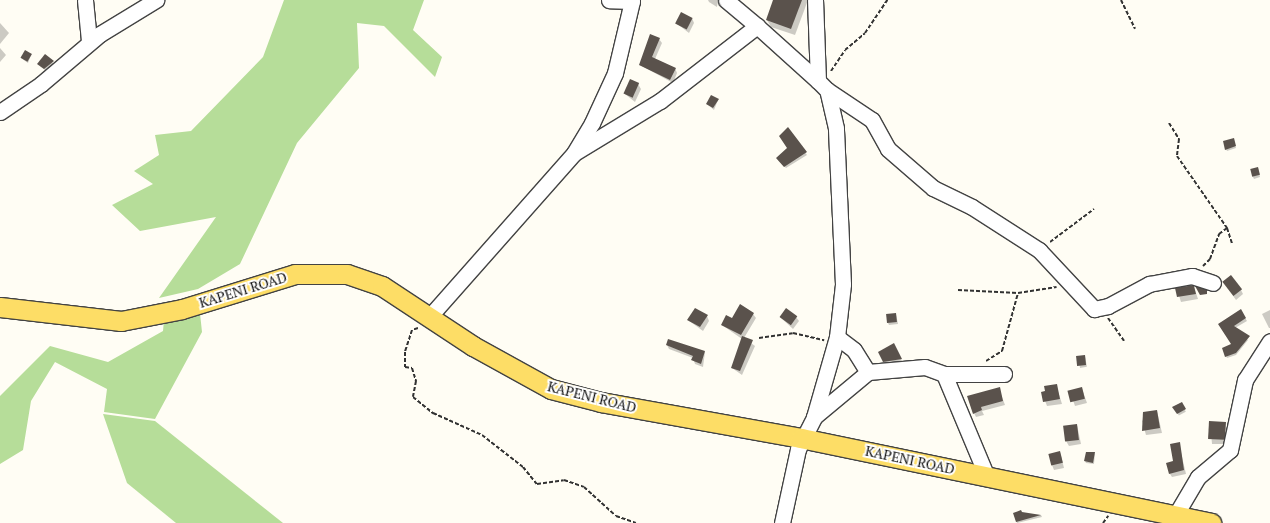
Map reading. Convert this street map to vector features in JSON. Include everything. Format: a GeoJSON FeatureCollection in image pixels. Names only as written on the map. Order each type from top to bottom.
{"type":"FeatureCollection","features":[{"type":"Feature","properties":{"kind":"main road","name":"KAPENI ROAD"},"geometry":{"type":"LineString","coordinates":[[0,307],[121,321],[142,319],[208,301],[272,279],[331,272],[382,286],[517,372],[551,389],[602,402],[801,438],[1211,523]]}},
{"type":"Feature","properties":{"kind":"street"},"geometry":{"type":"LineString","coordinates":[[85,0],[89,42]]}},
{"type":"Feature","properties":{"kind":"street"},"geometry":{"type":"LineString","coordinates":[[0,112],[42,84],[89,42],[156,0]]}},
{"type":"Feature","properties":{"kind":"street"},"geometry":{"type":"LineString","coordinates":[[430,316],[574,153],[615,73],[632,0],[609,0]]}},
{"type":"Feature","properties":{"kind":"street"},"geometry":{"type":"LineString","coordinates":[[726,0],[822,85],[872,120],[888,149],[933,188],[972,207],[1039,250],[1094,309],[1108,306],[1149,284],[1192,276],[1213,283]]}},
{"type":"Feature","properties":{"kind":"street"},"geometry":{"type":"LineString","coordinates":[[782,523],[801,438],[814,417],[836,340],[845,259],[836,128],[822,85],[815,0]]}},
{"type":"Feature","properties":{"kind":"street"},"geometry":{"type":"LineString","coordinates":[[574,153],[660,101],[757,26]]}},
{"type":"Feature","properties":{"kind":"street"},"geometry":{"type":"LineString","coordinates":[[836,340],[854,350],[868,372]]}},
{"type":"Feature","properties":{"kind":"street"},"geometry":{"type":"LineString","coordinates":[[1175,516],[1198,477],[1230,450],[1245,380],[1270,341]]}},
{"type":"Feature","properties":{"kind":"street"},"geometry":{"type":"LineString","coordinates":[[814,417],[868,372],[925,367],[944,374],[1004,374]]}},
{"type":"Feature","properties":{"kind":"street"},"geometry":{"type":"LineString","coordinates":[[944,374],[987,477]]}},
{"type":"Feature","properties":{"kind":"path"},"geometry":{"type":"LineString","coordinates":[[822,85],[839,57],[865,33],[886,0]]}},
{"type":"Feature","properties":{"kind":"path"},"geometry":{"type":"LineString","coordinates":[[1121,0],[1135,29]]}},
{"type":"Feature","properties":{"kind":"path"},"geometry":{"type":"LineString","coordinates":[[1169,123],[1179,139],[1177,156],[1227,228],[1232,243]]}},
{"type":"Feature","properties":{"kind":"path"},"geometry":{"type":"LineString","coordinates":[[1039,250],[1094,209]]}},
{"type":"Feature","properties":{"kind":"path"},"geometry":{"type":"LineString","coordinates":[[1192,276],[1210,259],[1219,234],[1227,228]]}},
{"type":"Feature","properties":{"kind":"path"},"geometry":{"type":"LineString","coordinates":[[958,290],[1018,293],[1072,285]]}},
{"type":"Feature","properties":{"kind":"path"},"geometry":{"type":"LineString","coordinates":[[1002,351],[1018,293]]}},
{"type":"Feature","properties":{"kind":"path"},"geometry":{"type":"LineString","coordinates":[[1094,309],[1113,323],[1124,341]]}},
{"type":"Feature","properties":{"kind":"path"},"geometry":{"type":"LineString","coordinates":[[430,316],[425,325],[412,330],[404,352],[405,367],[412,368],[416,381],[413,397],[433,413],[482,435],[523,467],[537,484],[564,480],[584,487],[616,516],[636,523]]}},
{"type":"Feature","properties":{"kind":"path"},"geometry":{"type":"LineString","coordinates":[[759,338],[793,333],[836,340]]}},
{"type":"Feature","properties":{"kind":"green space"},"geometry":{"type":"Polygon","coordinates":[[[284,0],[424,0],[413,30],[442,57],[435,77],[384,26],[357,23],[359,68],[297,143],[240,264],[198,289],[159,298],[216,217],[140,231],[112,205],[153,184],[134,171],[159,155],[155,135],[191,131],[263,57],[284,0]]]}},
{"type":"Feature","properties":{"kind":"green space"},"geometry":{"type":"Polygon","coordinates":[[[199,304],[202,332],[155,419],[104,412],[107,389],[55,362],[31,401],[23,450],[0,464],[0,396],[50,346],[108,362],[163,331],[165,309],[199,304]]]}},
{"type":"Feature","properties":{"kind":"green space"},"geometry":{"type":"Polygon","coordinates":[[[103,414],[155,421],[283,523],[176,523],[127,483],[103,414]]]}},
{"type":"Feature","properties":{"kind":"building"},"geometry":{"type":"Polygon","coordinates":[[[773,0],[802,0],[791,29],[766,20],[773,0]]]}},
{"type":"Feature","properties":{"kind":"building"},"geometry":{"type":"Polygon","coordinates":[[[681,12],[693,18],[687,29],[675,24],[681,12]]]}},
{"type":"Feature","properties":{"kind":"building"},"geometry":{"type":"Polygon","coordinates":[[[650,34],[660,38],[652,57],[676,68],[670,80],[639,65],[650,34]]]}},
{"type":"Feature","properties":{"kind":"building"},"geometry":{"type":"Polygon","coordinates":[[[25,50],[32,54],[27,62],[20,58],[25,50]]]}},
{"type":"Feature","properties":{"kind":"building"},"geometry":{"type":"Polygon","coordinates":[[[45,54],[54,61],[44,69],[37,64],[45,54]]]}},
{"type":"Feature","properties":{"kind":"building"},"geometry":{"type":"Polygon","coordinates":[[[630,79],[639,83],[633,98],[623,94],[630,79]]]}},
{"type":"Feature","properties":{"kind":"building"},"geometry":{"type":"Polygon","coordinates":[[[711,95],[719,99],[713,108],[706,104],[711,95]]]}},
{"type":"Feature","properties":{"kind":"building"},"geometry":{"type":"Polygon","coordinates":[[[788,127],[807,152],[784,167],[776,158],[787,148],[779,136],[788,127]]]}},
{"type":"Feature","properties":{"kind":"building"},"geometry":{"type":"Polygon","coordinates":[[[1234,138],[1236,146],[1225,150],[1223,141],[1234,138]]]}},
{"type":"Feature","properties":{"kind":"building"},"geometry":{"type":"Polygon","coordinates":[[[1258,167],[1260,175],[1252,177],[1250,169],[1258,167]]]}},
{"type":"Feature","properties":{"kind":"building"},"geometry":{"type":"Polygon","coordinates":[[[1231,275],[1242,289],[1233,296],[1222,282],[1231,275]]]}},
{"type":"Feature","properties":{"kind":"building"},"geometry":{"type":"Polygon","coordinates":[[[1194,286],[1196,294],[1177,297],[1175,288],[1194,286]]]}},
{"type":"Feature","properties":{"kind":"building"},"geometry":{"type":"Polygon","coordinates":[[[1195,286],[1207,290],[1207,294],[1200,295],[1195,286]]]}},
{"type":"Feature","properties":{"kind":"building"},"geometry":{"type":"Polygon","coordinates":[[[740,304],[754,313],[741,335],[721,325],[726,315],[732,318],[740,304]]]}},
{"type":"Feature","properties":{"kind":"building"},"geometry":{"type":"Polygon","coordinates":[[[695,308],[708,315],[700,327],[687,320],[695,308]]]}},
{"type":"Feature","properties":{"kind":"building"},"geometry":{"type":"Polygon","coordinates":[[[786,308],[797,316],[791,325],[780,317],[786,308]]]}},
{"type":"Feature","properties":{"kind":"building"},"geometry":{"type":"Polygon","coordinates":[[[1241,309],[1246,318],[1234,326],[1250,336],[1236,353],[1225,357],[1222,348],[1231,344],[1218,324],[1241,309]]]}},
{"type":"Feature","properties":{"kind":"building"},"geometry":{"type":"Polygon","coordinates":[[[896,313],[897,322],[887,323],[886,314],[896,313]]]}},
{"type":"Feature","properties":{"kind":"building"},"geometry":{"type":"Polygon","coordinates":[[[742,336],[753,340],[740,371],[731,368],[742,336]]]}},
{"type":"Feature","properties":{"kind":"building"},"geometry":{"type":"Polygon","coordinates":[[[668,339],[705,351],[701,364],[691,360],[693,356],[666,345],[668,339]]]}},
{"type":"Feature","properties":{"kind":"building"},"geometry":{"type":"Polygon","coordinates":[[[894,343],[902,359],[883,362],[878,352],[894,343]]]}},
{"type":"Feature","properties":{"kind":"building"},"geometry":{"type":"Polygon","coordinates":[[[1085,355],[1086,365],[1077,366],[1076,356],[1085,355]]]}},
{"type":"Feature","properties":{"kind":"building"},"geometry":{"type":"Polygon","coordinates":[[[1057,384],[1060,399],[1043,402],[1041,392],[1045,391],[1044,386],[1057,384]]]}},
{"type":"Feature","properties":{"kind":"building"},"geometry":{"type":"Polygon","coordinates":[[[1000,387],[1003,401],[981,407],[982,410],[973,414],[967,396],[1000,387]]]}},
{"type":"Feature","properties":{"kind":"building"},"geometry":{"type":"Polygon","coordinates":[[[1082,387],[1085,399],[1070,402],[1067,391],[1082,387]]]}},
{"type":"Feature","properties":{"kind":"building"},"geometry":{"type":"Polygon","coordinates":[[[1182,402],[1186,409],[1177,414],[1172,407],[1182,402]]]}},
{"type":"Feature","properties":{"kind":"building"},"geometry":{"type":"Polygon","coordinates":[[[1157,410],[1160,428],[1142,431],[1143,412],[1157,410]]]}},
{"type":"Feature","properties":{"kind":"building"},"geometry":{"type":"Polygon","coordinates":[[[1209,421],[1226,422],[1225,440],[1208,439],[1209,421]]]}},
{"type":"Feature","properties":{"kind":"building"},"geometry":{"type":"Polygon","coordinates":[[[1077,424],[1079,440],[1065,442],[1063,426],[1077,424]]]}},
{"type":"Feature","properties":{"kind":"building"},"geometry":{"type":"Polygon","coordinates":[[[1180,442],[1184,470],[1169,474],[1166,463],[1173,461],[1170,444],[1180,442]]]}},
{"type":"Feature","properties":{"kind":"building"},"geometry":{"type":"Polygon","coordinates":[[[1060,451],[1063,463],[1051,466],[1048,454],[1060,451]]]}},
{"type":"Feature","properties":{"kind":"building"},"geometry":{"type":"Polygon","coordinates":[[[1086,452],[1095,452],[1093,463],[1084,461],[1086,452]]]}},
{"type":"Feature","properties":{"kind":"building"},"geometry":{"type":"Polygon","coordinates":[[[1021,510],[1022,512],[1041,515],[1016,522],[1013,513],[1021,510]]]}}]}
